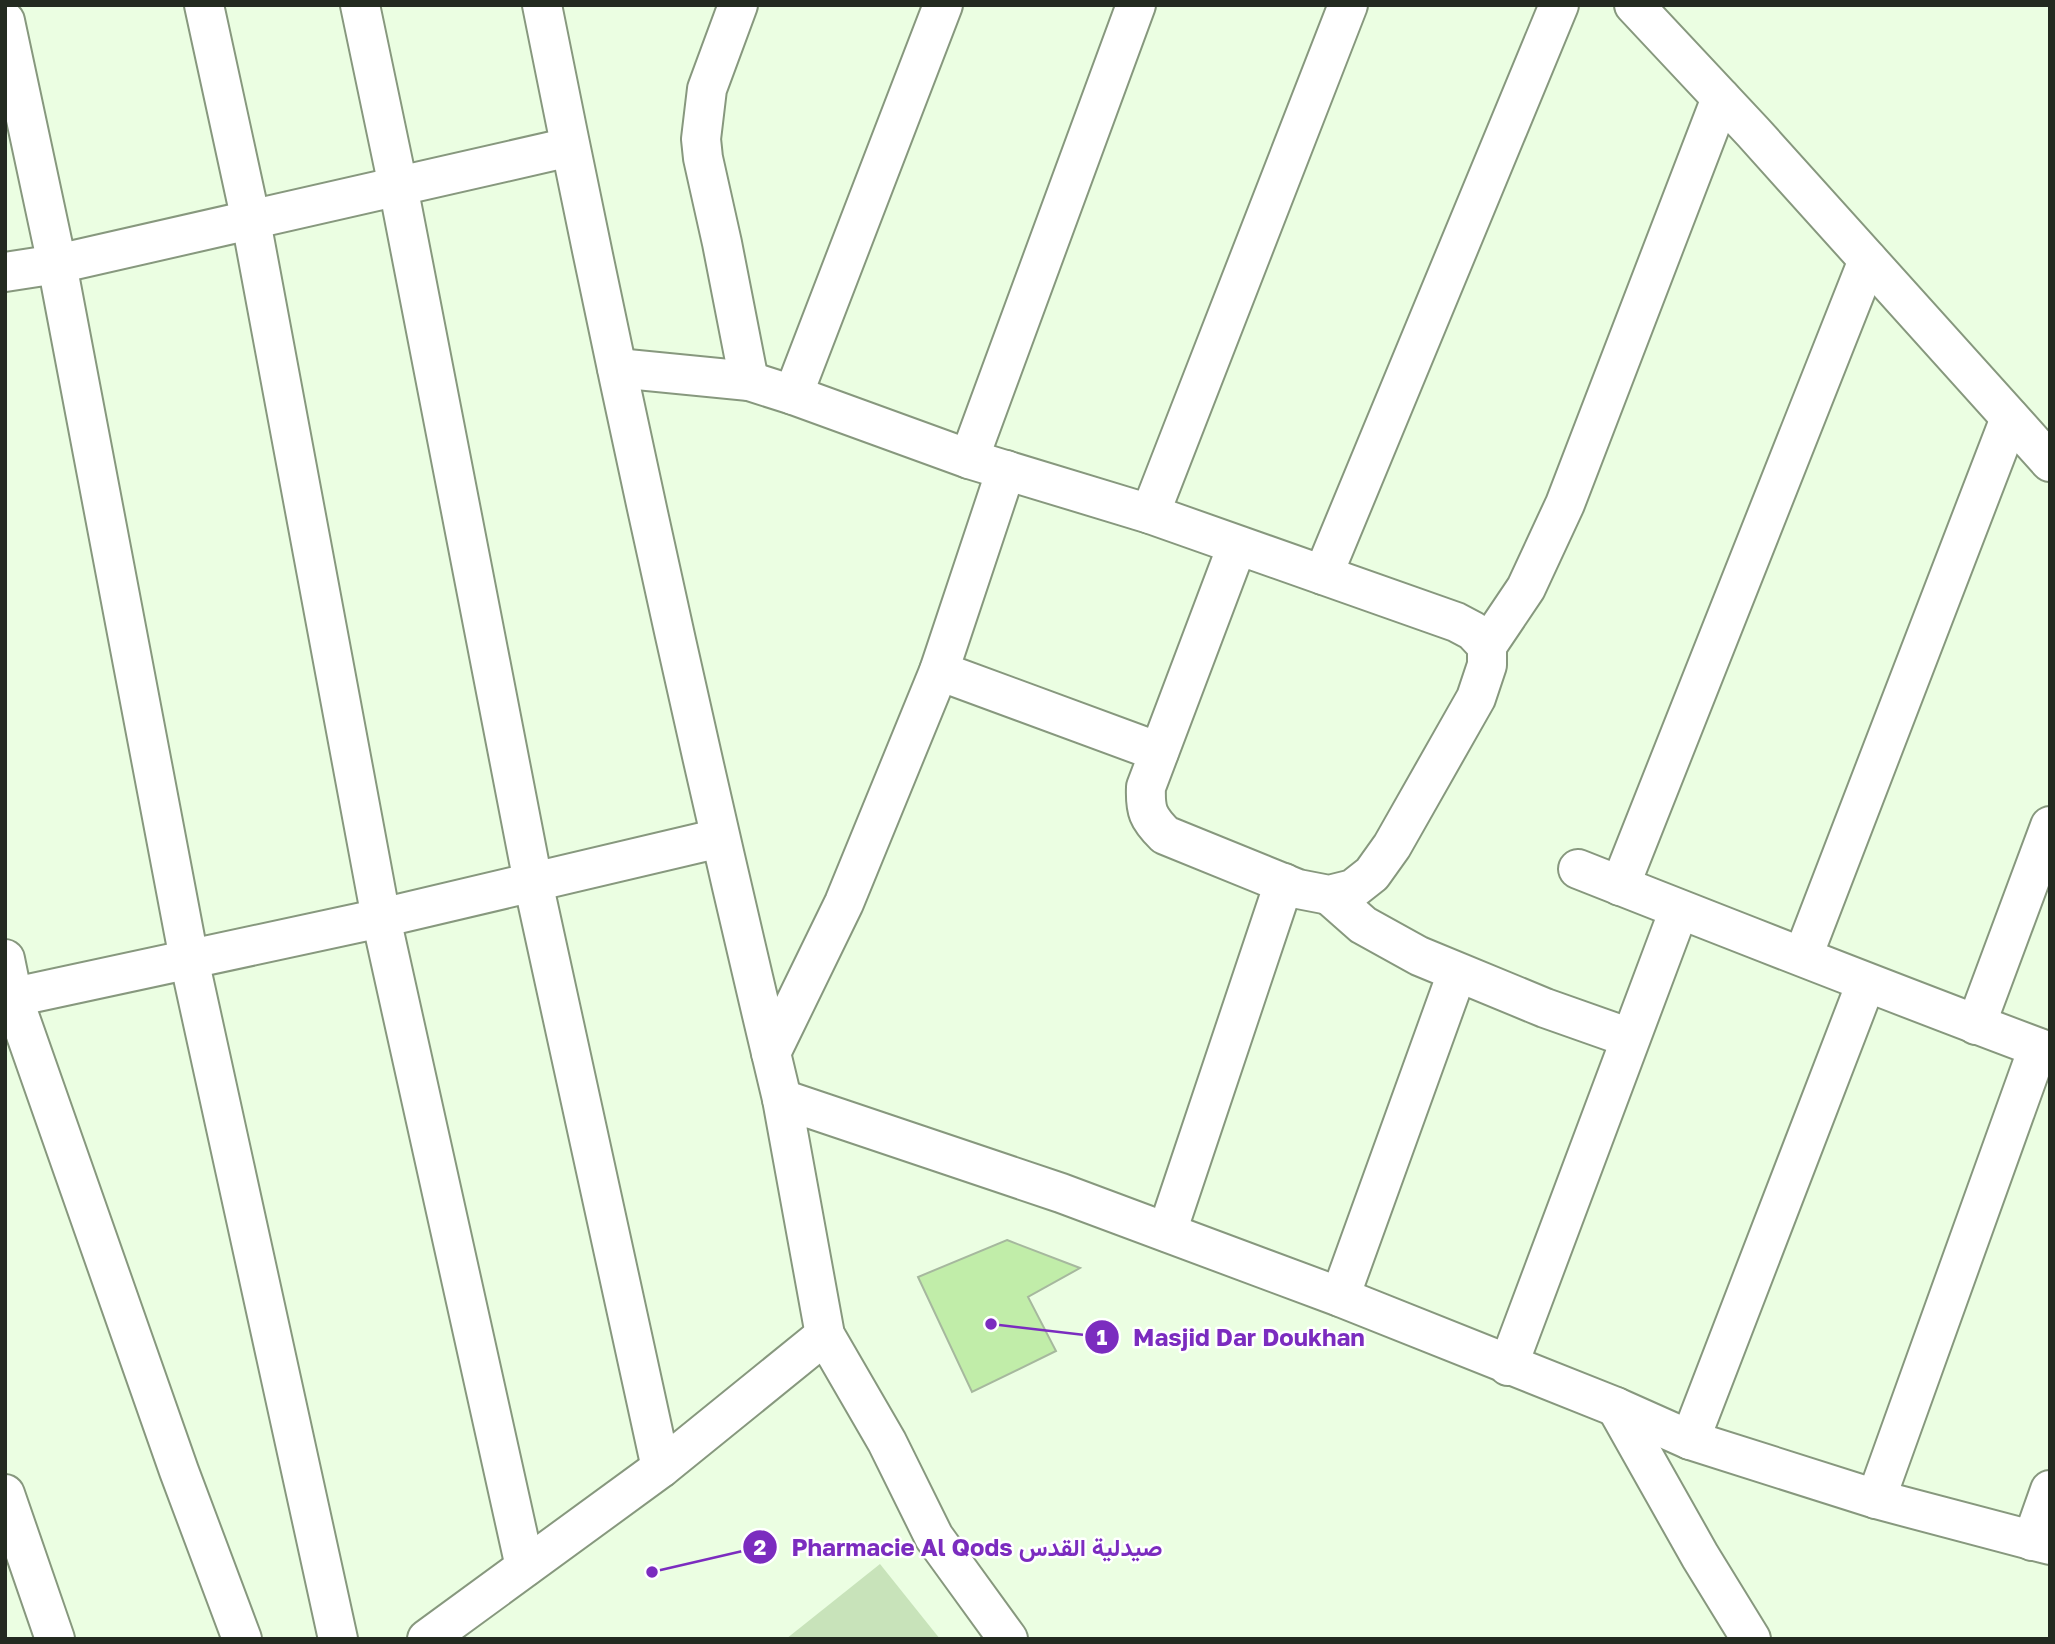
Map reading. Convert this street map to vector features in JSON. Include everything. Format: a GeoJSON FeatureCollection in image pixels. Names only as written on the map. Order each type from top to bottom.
{"type":"FeatureCollection","features":[{"type":"Feature","properties":{"kind":"street"},"geometry":{"type":"LineString","coordinates":[[204,5],[251,221],[381,918],[525,1567]]}},
{"type":"Feature","properties":{"kind":"street"},"geometry":{"type":"LineString","coordinates":[[360,5],[398,186],[533,882],[661,1468]]}},
{"type":"Feature","properties":{"kind":"street"},"geometry":{"type":"LineString","coordinates":[[542,5],[617,368],[720,838],[782,1099],[825,1335],[887,1442],[934,1537],[1008,1639]]}},
{"type":"Feature","properties":{"kind":"street"},"geometry":{"type":"LineString","coordinates":[[738,5],[707,89],[701,139],[749,382]]}},
{"type":"Feature","properties":{"kind":"street"},"geometry":{"type":"LineString","coordinates":[[793,395],[943,5]]}},
{"type":"Feature","properties":{"kind":"street"},"geometry":{"type":"LineString","coordinates":[[969,459],[1136,5]]}},
{"type":"Feature","properties":{"kind":"street"},"geometry":{"type":"LineString","coordinates":[[1150,514],[1348,5]]}},
{"type":"Feature","properties":{"kind":"street"},"geometry":{"type":"LineString","coordinates":[[1323,575],[1559,5]]}},
{"type":"Feature","properties":{"kind":"street"},"geometry":{"type":"LineString","coordinates":[[1634,5],[2050,462]]}},
{"type":"Feature","properties":{"kind":"street"},"geometry":{"type":"LineString","coordinates":[[5,21],[57,264],[189,960],[338,1639]]}},
{"type":"Feature","properties":{"kind":"street"},"geometry":{"type":"LineString","coordinates":[[1237,547],[1146,787],[1145,804],[1151,821],[1165,835],[1298,889],[1329,895],[1353,889],[1372,874],[1392,846],[1476,698],[1487,665],[1487,646],[1526,588],[1565,504],[1721,98]]}},
{"type":"Feature","properties":{"kind":"street"},"geometry":{"type":"LineString","coordinates":[[5,272],[57,264],[570,147]]}},
{"type":"Feature","properties":{"kind":"street"},"geometry":{"type":"LineString","coordinates":[[1620,886],[1868,260]]}},
{"type":"Feature","properties":{"kind":"street"},"geometry":{"type":"LineString","coordinates":[[617,368],[749,382],[793,395],[969,459],[1150,514],[1237,547],[1456,622],[1473,631],[1487,646]]}},
{"type":"Feature","properties":{"kind":"street"},"geometry":{"type":"LineString","coordinates":[[1803,956],[2010,418]]}},
{"type":"Feature","properties":{"kind":"street"},"geometry":{"type":"LineString","coordinates":[[771,1053],[844,903],[939,670],[1006,470]]}},
{"type":"Feature","properties":{"kind":"street"},"geometry":{"type":"LineString","coordinates":[[939,670],[1159,752]]}},
{"type":"Feature","properties":{"kind":"street"},"geometry":{"type":"LineString","coordinates":[[1976,1025],[2050,826]]}},
{"type":"Feature","properties":{"kind":"street"},"geometry":{"type":"LineString","coordinates":[[9,999],[381,918],[720,838]]}},
{"type":"Feature","properties":{"kind":"street"},"geometry":{"type":"LineString","coordinates":[[1578,869],[2044,1050],[1876,1499]]}},
{"type":"Feature","properties":{"kind":"street"},"geometry":{"type":"LineString","coordinates":[[1167,1232],[1284,883]]}},
{"type":"Feature","properties":{"kind":"street"},"geometry":{"type":"LineString","coordinates":[[1329,895],[1363,925],[1419,956],[1545,1008],[1630,1038]]}},
{"type":"Feature","properties":{"kind":"street"},"geometry":{"type":"LineString","coordinates":[[1508,1366],[1679,910]]}},
{"type":"Feature","properties":{"kind":"street"},"geometry":{"type":"LineString","coordinates":[[5,960],[9,999],[242,1639]]}},
{"type":"Feature","properties":{"kind":"street"},"geometry":{"type":"LineString","coordinates":[[1340,1297],[1457,973]]}},
{"type":"Feature","properties":{"kind":"street"},"geometry":{"type":"LineString","coordinates":[[1690,1440],[1866,983]]}},
{"type":"Feature","properties":{"kind":"street"},"geometry":{"type":"LineString","coordinates":[[782,1099],[1167,1232],[1340,1297],[1690,1440],[1876,1499],[2041,1543],[2050,1490]]}},
{"type":"Feature","properties":{"kind":"street"},"geometry":{"type":"LineString","coordinates":[[427,1639],[661,1468],[825,1335]]}},
{"type":"Feature","properties":{"kind":"street"},"geometry":{"type":"LineString","coordinates":[[1616,1408],[1700,1556],[1751,1639]]}},
{"type":"Feature","properties":{"kind":"street"},"geometry":{"type":"LineString","coordinates":[[5,1494],[55,1639]]}},
{"type":"Feature","properties":{"kind":"green space"},"geometry":{"type":"Polygon","coordinates":[[[880,1564],[940,1639],[786,1639],[880,1564]]]}},
{"type":"Feature","properties":{"kind":"building"},"geometry":{"type":"Polygon","coordinates":[[[1007,1240],[1080,1268],[1028,1297],[1056,1351],[972,1392],[918,1277],[1007,1240]]]}},
{"type":"Feature","properties":{"kind":"place","name":"Masjid Dar Doukhan"},"geometry":{"type":"Point","coordinates":[991,1324]}},
{"type":"Feature","properties":{"kind":"place","name":"Pharmacie Al Qods صيدلية القدس"},"geometry":{"type":"Point","coordinates":[652,1572]}}]}
